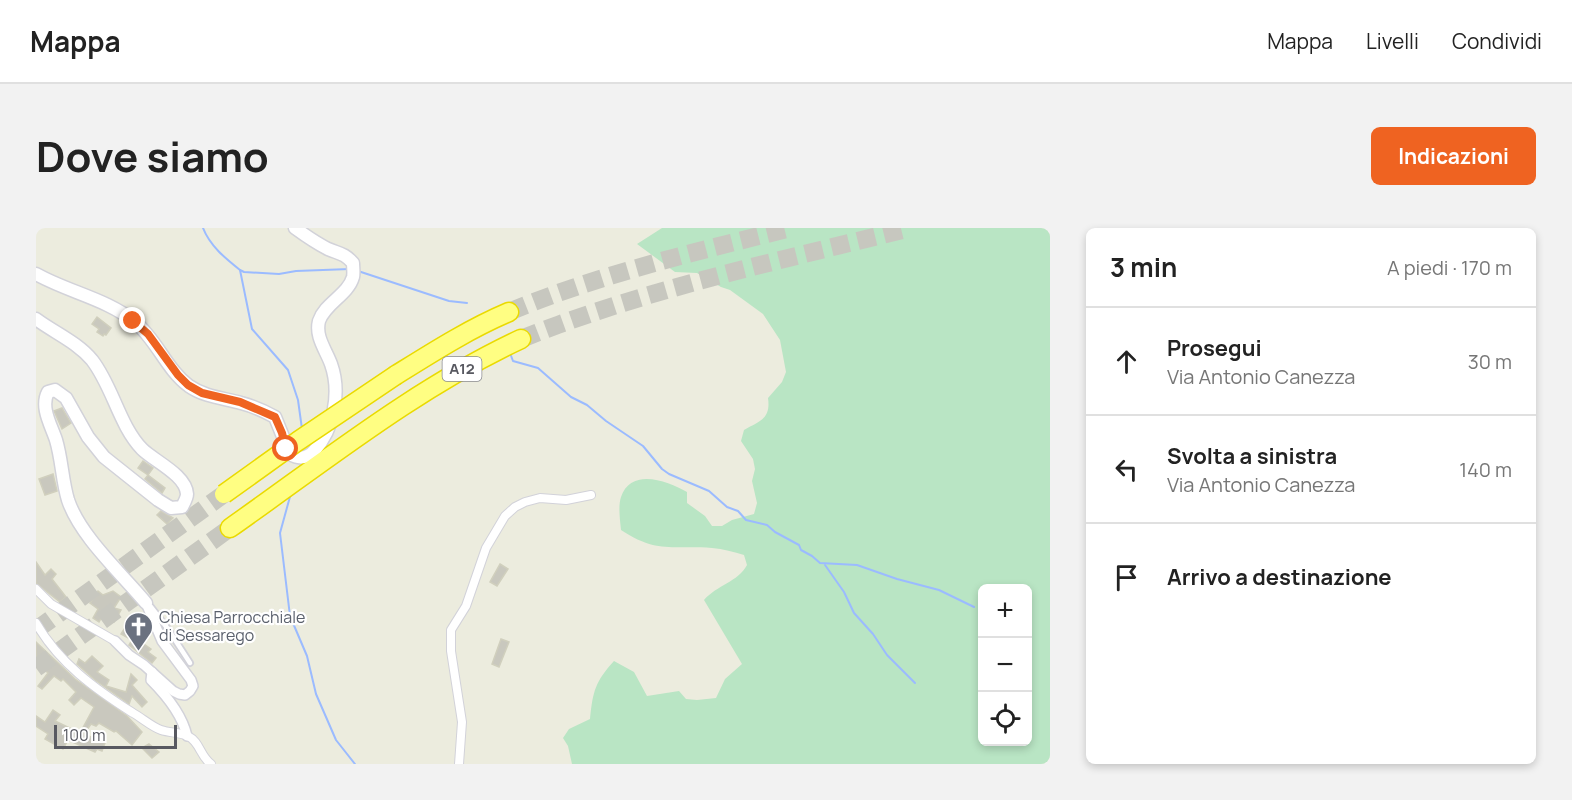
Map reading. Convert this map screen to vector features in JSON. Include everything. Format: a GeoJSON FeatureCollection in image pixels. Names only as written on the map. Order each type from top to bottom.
{"type":"FeatureCollection","features":[{"type":"Feature","properties":{"kind":"highway","name":"A12"},"geometry":{"type":"LineString","coordinates":[[224,494],[396,375],[450,342],[509,312]]}},
{"type":"Feature","properties":{"kind":"highway","name":"A12"},"geometry":{"type":"LineString","coordinates":[[230,528],[406,404],[467,366],[521,339]]}},
{"type":"Feature","properties":{"kind":"street"},"geometry":{"type":"LineString","coordinates":[[36,274],[51,283],[113,308],[133,321],[148,334],[188,385],[202,393],[240,402],[275,417],[286,449],[292,456],[307,457],[314,452],[331,418],[337,385],[319,333],[320,320],[352,278],[353,263],[344,254],[322,246],[295,228]]}},
{"type":"Feature","properties":{"kind":"street"},"geometry":{"type":"LineString","coordinates":[[36,319],[73,342],[91,360],[112,394],[133,439],[184,483],[187,495],[182,507],[171,508],[158,500],[104,457],[79,422],[66,398],[56,390],[48,392],[44,399],[45,410],[57,443],[68,499],[75,516],[85,532],[146,603],[157,633],[191,680],[192,688],[185,695],[179,694],[129,655],[115,641],[51,604],[36,589]]}},
{"type":"Feature","properties":{"kind":"street"},"geometry":{"type":"LineString","coordinates":[[459,764],[462,722],[451,651],[451,630],[466,606],[486,548],[505,516],[515,507],[540,498],[566,500],[591,495]]}},
{"type":"Feature","properties":{"kind":"street"},"geometry":{"type":"LineString","coordinates":[[36,623],[47,642],[61,657],[99,690],[160,730],[187,736],[195,741],[206,760],[211,764]]}},
{"type":"Feature","properties":{"kind":"street"},"geometry":{"type":"LineString","coordinates":[[152,672],[151,680],[182,720],[187,736]]}},
{"type":"Feature","properties":{"kind":"lane"},"geometry":{"type":"LineString","coordinates":[[146,603],[158,614],[190,663]]}},
{"type":"Feature","properties":{"kind":"green space"},"geometry":{"type":"Polygon","coordinates":[[[662,228],[1050,228],[1050,764],[572,764],[568,746],[563,738],[569,729],[590,719],[596,687],[614,661],[634,672],[647,696],[679,691],[686,699],[697,700],[716,698],[725,679],[742,664],[704,600],[743,571],[747,565],[744,555],[716,548],[665,547],[645,543],[621,530],[621,497],[626,488],[641,479],[660,481],[687,492],[687,503],[705,516],[712,526],[722,526],[732,520],[754,514],[757,503],[752,481],[755,469],[753,459],[741,441],[744,430],[766,415],[768,398],[782,382],[786,372],[780,340],[763,314],[730,290],[697,273],[675,272],[637,244],[662,228]]]}},
{"type":"Feature","properties":{"kind":"building"},"geometry":{"type":"Polygon","coordinates":[[[97,317],[111,328],[106,335],[103,336],[97,332],[99,329],[92,324],[97,317]]]}},
{"type":"Feature","properties":{"kind":"building"},"geometry":{"type":"Polygon","coordinates":[[[62,408],[71,423],[62,429],[54,411],[62,408]]]}},
{"type":"Feature","properties":{"kind":"building"},"geometry":{"type":"Polygon","coordinates":[[[143,461],[153,468],[148,475],[138,468],[143,461]]]}},
{"type":"Feature","properties":{"kind":"building"},"geometry":{"type":"Polygon","coordinates":[[[53,474],[57,491],[45,495],[39,479],[53,474]]]}},
{"type":"Feature","properties":{"kind":"building"},"geometry":{"type":"Polygon","coordinates":[[[148,475],[165,488],[162,493],[145,479],[148,475]]]}},
{"type":"Feature","properties":{"kind":"building"},"geometry":{"type":"Polygon","coordinates":[[[161,511],[173,518],[167,524],[157,515],[161,511]]]}},
{"type":"Feature","properties":{"kind":"building"},"geometry":{"type":"Polygon","coordinates":[[[36,562],[45,575],[51,569],[56,574],[52,579],[66,597],[60,602],[36,583],[36,562]]]}},
{"type":"Feature","properties":{"kind":"building"},"geometry":{"type":"Polygon","coordinates":[[[500,564],[508,569],[497,586],[490,582],[500,564]]]}},
{"type":"Feature","properties":{"kind":"building"},"geometry":{"type":"Polygon","coordinates":[[[98,591],[103,595],[113,591],[121,597],[114,608],[121,610],[114,622],[103,615],[99,622],[93,618],[98,609],[90,603],[98,591]]]}},
{"type":"Feature","properties":{"kind":"building","name":"Chiesa Parrocchiale di Sessarego"},"geometry":{"type":"Polygon","coordinates":[[[126,626],[140,635],[137,639],[151,649],[148,652],[156,658],[152,663],[129,645],[132,640],[121,634],[126,626]]]}},
{"type":"Feature","properties":{"kind":"building"},"geometry":{"type":"Polygon","coordinates":[[[501,639],[509,642],[499,667],[492,664],[501,639]]]}},
{"type":"Feature","properties":{"kind":"building"},"geometry":{"type":"Polygon","coordinates":[[[36,642],[75,679],[127,716],[142,732],[132,745],[116,731],[99,723],[96,726],[91,724],[84,734],[105,743],[102,751],[97,749],[95,752],[68,740],[63,749],[45,739],[48,734],[36,726],[36,716],[45,722],[53,710],[60,715],[55,721],[80,733],[94,707],[81,698],[74,705],[69,700],[76,692],[63,679],[61,681],[54,676],[42,689],[38,686],[48,673],[36,662],[36,642]]]}},
{"type":"Feature","properties":{"kind":"building"},"geometry":{"type":"Polygon","coordinates":[[[92,656],[103,666],[97,672],[109,680],[106,686],[126,692],[131,674],[137,680],[132,685],[147,702],[142,707],[132,696],[129,704],[77,664],[79,659],[85,663],[92,656]]]}},
{"type":"Feature","properties":{"kind":"building"},"geometry":{"type":"Polygon","coordinates":[[[149,744],[159,752],[152,758],[142,748],[149,744]]]}},
{"type":"Feature","properties":{"kind":"waterway"},"geometry":{"type":"LineString","coordinates":[[203,228],[214,246],[240,270],[252,329],[288,370],[298,400],[302,429]]}},
{"type":"Feature","properties":{"kind":"waterway"},"geometry":{"type":"LineString","coordinates":[[240,270],[279,274],[350,269]]}},
{"type":"Feature","properties":{"kind":"waterway"},"geometry":{"type":"LineString","coordinates":[[358,271],[449,301],[467,303]]}},
{"type":"Feature","properties":{"kind":"waterway"},"geometry":{"type":"LineString","coordinates":[[510,353],[513,361],[538,368],[571,397],[587,405],[643,446],[669,474],[709,491],[727,507],[738,511],[746,520],[767,525],[799,545],[801,550],[820,563],[857,565],[939,590],[974,607]]}},
{"type":"Feature","properties":{"kind":"waterway"},"geometry":{"type":"LineString","coordinates":[[291,493],[280,533],[290,616],[307,656],[316,694],[336,740],[355,764]]}},
{"type":"Feature","properties":{"kind":"waterway"},"geometry":{"type":"LineString","coordinates":[[825,565],[844,592],[854,613],[873,634],[887,655],[915,683]]}},
{"type":"Feature","properties":{"kind":"tunnel"},"geometry":{"type":"LineString","coordinates":[[509,312],[613,275],[791,228]]}},
{"type":"Feature","properties":{"kind":"tunnel"},"geometry":{"type":"LineString","coordinates":[[521,339],[568,321],[664,291],[762,264],[910,228]]}},
{"type":"Feature","properties":{"kind":"tunnel"},"geometry":{"type":"LineString","coordinates":[[36,630],[224,494]]}},
{"type":"Feature","properties":{"kind":"tunnel"},"geometry":{"type":"LineString","coordinates":[[36,668],[230,528]]}},
{"type":"Feature","properties":{"kind":"place","name":"Chiesa Parrocchiale di Sessarego"},"geometry":{"type":"Point","coordinates":[138,652]}},
{"type":"Feature","properties":{"kind":"route"},"geometry":{"type":"LineString","coordinates":[[133,321],[148,334],[188,385],[202,393],[240,402],[275,417],[286,449]]}}]}
